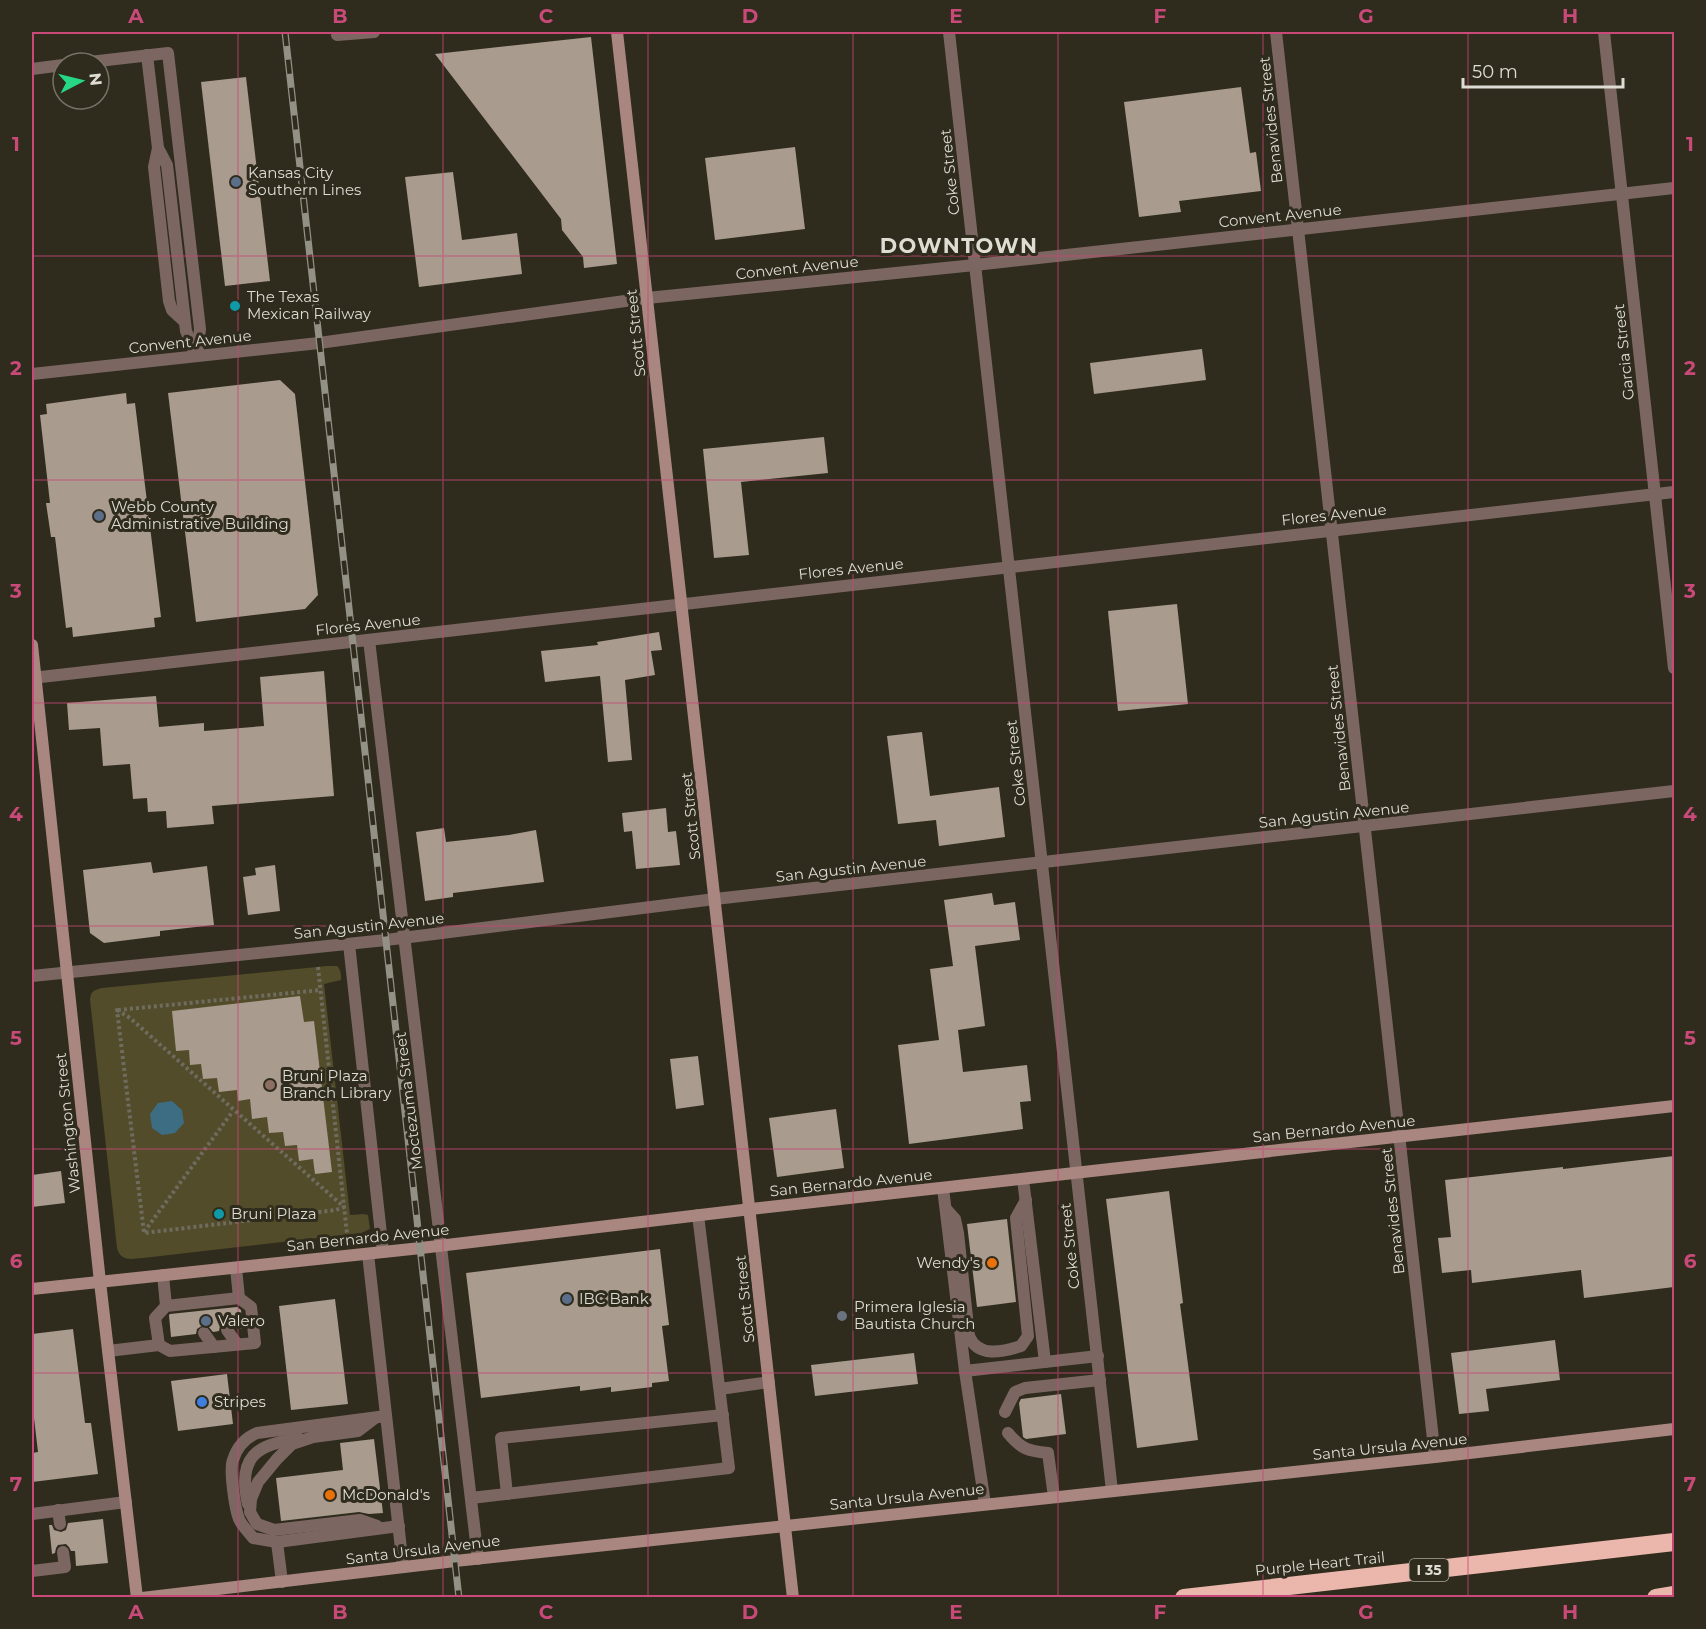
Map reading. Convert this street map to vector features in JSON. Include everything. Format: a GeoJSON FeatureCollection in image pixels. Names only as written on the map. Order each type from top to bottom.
{"type":"FeatureCollection","features":[{"type":"Feature","properties":{"kind":"highway","name":"Purple Heart Trail"},"geometry":{"type":"LineString","coordinates":[[1184,1598],[1674,1542]]}},
{"type":"Feature","properties":{"kind":"highway"},"geometry":{"type":"LineString","coordinates":[[1656,1598],[1674,1595]]}},
{"type":"Feature","properties":{"kind":"main road","name":"Scott Street"},"geometry":{"type":"LineString","coordinates":[[617,32],[793,1595]]}},
{"type":"Feature","properties":{"kind":"main road","name":"Washington Street"},"geometry":{"type":"LineString","coordinates":[[32,645],[33,678],[137,1598]]}},
{"type":"Feature","properties":{"kind":"main road","name":"San Bernardo Avenue"},"geometry":{"type":"LineString","coordinates":[[32,1289],[368,1254],[1674,1106]]}},
{"type":"Feature","properties":{"kind":"main road","name":"Santa Ursula Avenue"},"geometry":{"type":"LineString","coordinates":[[142,1598],[478,1558],[1435,1457],[1674,1429]]}},
{"type":"Feature","properties":{"kind":"street"},"geometry":{"type":"LineString","coordinates":[[337,35],[374,32]]}},
{"type":"Feature","properties":{"kind":"street","name":"Coke Street"},"geometry":{"type":"LineString","coordinates":[[949,32],[1112,1491]]}},
{"type":"Feature","properties":{"kind":"street","name":"Benavides Street"},"geometry":{"type":"LineString","coordinates":[[1276,32],[1435,1457]]}},
{"type":"Feature","properties":{"kind":"street","name":"Garcia Street"},"geometry":{"type":"LineString","coordinates":[[1604,32],[1674,668]]}},
{"type":"Feature","properties":{"kind":"street"},"geometry":{"type":"LineString","coordinates":[[111,59],[168,53],[200,329],[197,356]]}},
{"type":"Feature","properties":{"kind":"street"},"geometry":{"type":"LineString","coordinates":[[147,55],[158,148],[167,165],[184,321],[197,356]]}},
{"type":"Feature","properties":{"kind":"street"},"geometry":{"type":"LineString","coordinates":[[32,69],[51,67]]}},
{"type":"Feature","properties":{"kind":"street","name":"Convent Avenue"},"geometry":{"type":"LineString","coordinates":[[32,374],[319,343],[647,298],[975,265],[1674,188]]}},
{"type":"Feature","properties":{"kind":"street","name":"Flores Avenue"},"geometry":{"type":"LineString","coordinates":[[33,678],[1674,492]]}},
{"type":"Feature","properties":{"kind":"street","name":"Moctezuma Street"},"geometry":{"type":"LineString","coordinates":[[369,640],[478,1558]]}},
{"type":"Feature","properties":{"kind":"street","name":"San Agustin Avenue"},"geometry":{"type":"LineString","coordinates":[[32,976],[405,938],[715,899],[1674,791]]}},
{"type":"Feature","properties":{"kind":"street"},"geometry":{"type":"LineString","coordinates":[[349,944],[383,1252]]}},
{"type":"Feature","properties":{"kind":"street"},"geometry":{"type":"LineString","coordinates":[[1023,1179],[1045,1362]]}},
{"type":"Feature","properties":{"kind":"street"},"geometry":{"type":"LineString","coordinates":[[943,1188],[965,1371],[986,1504]]}},
{"type":"Feature","properties":{"kind":"street"},"geometry":{"type":"LineString","coordinates":[[946,1209],[955,1219],[958,1233],[969,1336],[972,1343],[983,1351],[1002,1352],[1021,1346],[1028,1336],[1016,1218],[1026,1200]]}},
{"type":"Feature","properties":{"kind":"street"},"geometry":{"type":"LineString","coordinates":[[471,1498],[729,1468],[698,1215]]}},
{"type":"Feature","properties":{"kind":"street"},"geometry":{"type":"LineString","coordinates":[[368,1254],[381,1417],[399,1526],[403,1567]]}},
{"type":"Feature","properties":{"kind":"street"},"geometry":{"type":"LineString","coordinates":[[236,1268],[239,1298]]}},
{"type":"Feature","properties":{"kind":"street"},"geometry":{"type":"LineString","coordinates":[[163,1275],[166,1306]]}},
{"type":"Feature","properties":{"kind":"street"},"geometry":{"type":"LineString","coordinates":[[108,1351],[159,1345],[170,1351],[255,1343],[252,1307],[239,1298],[184,1308],[166,1306]]}},
{"type":"Feature","properties":{"kind":"street"},"geometry":{"type":"LineString","coordinates":[[159,1345],[155,1317],[166,1306]]}},
{"type":"Feature","properties":{"kind":"street"},"geometry":{"type":"LineString","coordinates":[[226,1330],[237,1344]]}},
{"type":"Feature","properties":{"kind":"street"},"geometry":{"type":"LineString","coordinates":[[204,1333],[214,1347]]}},
{"type":"Feature","properties":{"kind":"street"},"geometry":{"type":"LineString","coordinates":[[965,1371],[1098,1356]]}},
{"type":"Feature","properties":{"kind":"street"},"geometry":{"type":"LineString","coordinates":[[1005,1412],[1015,1392],[1025,1388],[1100,1380]]}},
{"type":"Feature","properties":{"kind":"street"},"geometry":{"type":"LineString","coordinates":[[720,1389],[769,1382]]}},
{"type":"Feature","properties":{"kind":"street"},"geometry":{"type":"LineString","coordinates":[[507,1494],[501,1438],[723,1414]]}},
{"type":"Feature","properties":{"kind":"street"},"geometry":{"type":"LineString","coordinates":[[379,1527],[360,1520],[274,1530],[257,1524],[250,1512],[245,1477],[254,1453],[266,1445],[278,1441],[358,1431],[381,1417]]}},
{"type":"Feature","properties":{"kind":"street"},"geometry":{"type":"LineString","coordinates":[[381,1417],[257,1433],[247,1437],[231,1462],[234,1495],[239,1520],[253,1538],[277,1542],[399,1526]]}},
{"type":"Feature","properties":{"kind":"street"},"geometry":{"type":"LineString","coordinates":[[1008,1433],[1017,1444],[1029,1451],[1048,1453],[1054,1497]]}},
{"type":"Feature","properties":{"kind":"street"},"geometry":{"type":"LineString","coordinates":[[250,1512],[251,1499],[258,1482],[277,1459],[292,1444],[313,1437]]}},
{"type":"Feature","properties":{"kind":"street"},"geometry":{"type":"LineString","coordinates":[[32,1514],[126,1502]]}},
{"type":"Feature","properties":{"kind":"street"},"geometry":{"type":"LineString","coordinates":[[58,1510],[60,1524]]}},
{"type":"Feature","properties":{"kind":"street"},"geometry":{"type":"LineString","coordinates":[[277,1542],[282,1582]]}},
{"type":"Feature","properties":{"kind":"street"},"geometry":{"type":"LineString","coordinates":[[32,1571],[65,1567],[63,1552]]}},
{"type":"Feature","properties":{"kind":"path"},"geometry":{"type":"LineString","coordinates":[[318,967],[347,1234]]}},
{"type":"Feature","properties":{"kind":"path"},"geometry":{"type":"LineString","coordinates":[[117,1010],[321,990]]}},
{"type":"Feature","properties":{"kind":"path"},"geometry":{"type":"LineString","coordinates":[[117,1010],[130,1018],[344,1207],[336,1210],[144,1233]]}},
{"type":"Feature","properties":{"kind":"path"},"geometry":{"type":"LineString","coordinates":[[117,1010],[144,1233]]}},
{"type":"Feature","properties":{"kind":"path"},"geometry":{"type":"LineString","coordinates":[[144,1233],[233,1111]]}},
{"type":"Feature","properties":{"kind":"shaded area","name":"Bruni Plaza"},"geometry":{"type":"Polygon","coordinates":[[[337,966],[341,974],[341,980],[324,984],[350,1215],[368,1215],[370,1229],[361,1233],[143,1258],[131,1259],[121,1256],[117,1248],[90,999],[92,993],[102,988],[337,966]]]}},
{"type":"Feature","properties":{"kind":"water"},"geometry":{"type":"Polygon","coordinates":[[[172,1101],[182,1110],[184,1123],[175,1133],[162,1135],[152,1128],[150,1114],[158,1103],[172,1101]]]}},
{"type":"Feature","properties":{"kind":"building"},"geometry":{"type":"Polygon","coordinates":[[[591,37],[617,264],[584,268],[583,257],[562,230],[561,219],[435,54],[591,37]]]}},
{"type":"Feature","properties":{"kind":"building","name":"Kansas City Southern Lines"},"geometry":{"type":"Polygon","coordinates":[[[246,77],[270,281],[225,286],[201,82],[246,77]]]}},
{"type":"Feature","properties":{"kind":"building"},"geometry":{"type":"Polygon","coordinates":[[[1241,87],[1250,153],[1256,152],[1261,191],[1179,201],[1181,212],[1139,217],[1124,102],[1241,87]]]}},
{"type":"Feature","properties":{"kind":"building"},"geometry":{"type":"Polygon","coordinates":[[[795,147],[805,229],[715,240],[705,158],[795,147]]]}},
{"type":"Feature","properties":{"kind":"building"},"geometry":{"type":"Polygon","coordinates":[[[453,172],[462,240],[517,233],[522,274],[419,287],[405,177],[453,172]]]}},
{"type":"Feature","properties":{"kind":"building"},"geometry":{"type":"Polygon","coordinates":[[[1202,349],[1206,380],[1094,394],[1090,363],[1202,349]]]}},
{"type":"Feature","properties":{"kind":"building"},"geometry":{"type":"Polygon","coordinates":[[[280,380],[295,394],[318,595],[305,609],[196,622],[168,393],[280,380]]]}},
{"type":"Feature","properties":{"kind":"building","name":"Webb County Administrative Building"},"geometry":{"type":"Polygon","coordinates":[[[126,393],[127,404],[135,403],[161,617],[154,618],[155,627],[73,637],[72,627],[66,628],[55,537],[51,537],[46,503],[50,503],[40,415],[47,414],[46,404],[126,393]]]}},
{"type":"Feature","properties":{"kind":"building"},"geometry":{"type":"Polygon","coordinates":[[[824,437],[828,473],[741,482],[749,555],[714,558],[703,449],[824,437]]]}},
{"type":"Feature","properties":{"kind":"building"},"geometry":{"type":"Polygon","coordinates":[[[1177,604],[1188,704],[1118,711],[1108,611],[1177,604]]]}},
{"type":"Feature","properties":{"kind":"building"},"geometry":{"type":"Polygon","coordinates":[[[659,632],[662,650],[651,651],[655,675],[625,680],[632,760],[608,762],[600,676],[545,682],[541,651],[598,645],[597,642],[659,632]]]}},
{"type":"Feature","properties":{"kind":"building"},"geometry":{"type":"Polygon","coordinates":[[[324,671],[334,796],[212,806],[214,824],[167,828],[166,811],[148,812],[147,798],[133,799],[130,764],[103,766],[100,728],[69,730],[67,703],[156,696],[159,727],[204,723],[204,731],[264,726],[260,677],[324,671]]]}},
{"type":"Feature","properties":{"kind":"building"},"geometry":{"type":"Polygon","coordinates":[[[922,732],[930,796],[999,787],[1005,837],[939,846],[936,820],[898,824],[887,736],[922,732]]]}},
{"type":"Feature","properties":{"kind":"building"},"geometry":{"type":"Polygon","coordinates":[[[666,808],[668,832],[676,831],[680,865],[636,869],[632,831],[624,832],[622,813],[666,808]]]}},
{"type":"Feature","properties":{"kind":"building"},"geometry":{"type":"Polygon","coordinates":[[[444,828],[446,842],[536,830],[544,882],[453,893],[453,897],[425,901],[416,832],[444,828]]]}},
{"type":"Feature","properties":{"kind":"building"},"geometry":{"type":"Polygon","coordinates":[[[151,862],[153,873],[207,866],[214,925],[160,931],[160,936],[104,943],[90,933],[83,870],[151,862]]]}},
{"type":"Feature","properties":{"kind":"building"},"geometry":{"type":"Polygon","coordinates":[[[275,865],[280,911],[248,915],[243,877],[256,875],[255,868],[275,865]]]}},
{"type":"Feature","properties":{"kind":"building"},"geometry":{"type":"Polygon","coordinates":[[[992,893],[994,905],[1015,902],[1020,940],[975,946],[985,1026],[958,1030],[963,1072],[1027,1065],[1031,1101],[1020,1102],[1023,1129],[909,1144],[898,1045],[939,1040],[930,969],[953,966],[944,900],[992,893]]]}},
{"type":"Feature","properties":{"kind":"building","name":"Bruni Plaza Branch Library"},"geometry":{"type":"Polygon","coordinates":[[[300,996],[304,1022],[314,1021],[332,1172],[315,1174],[313,1159],[299,1161],[297,1145],[285,1146],[283,1132],[269,1133],[267,1117],[252,1119],[250,1099],[238,1101],[237,1090],[219,1092],[217,1078],[203,1079],[201,1064],[190,1065],[189,1050],[176,1051],[172,1011],[300,996]]]}},
{"type":"Feature","properties":{"kind":"building"},"geometry":{"type":"Polygon","coordinates":[[[698,1056],[704,1105],[676,1109],[670,1059],[698,1056]]]}},
{"type":"Feature","properties":{"kind":"building"},"geometry":{"type":"Polygon","coordinates":[[[836,1109],[844,1168],[777,1177],[769,1118],[836,1109]]]}},
{"type":"Feature","properties":{"kind":"building"},"geometry":{"type":"Polygon","coordinates":[[[1674,1156],[1674,1287],[1584,1298],[1581,1270],[1472,1283],[1471,1270],[1442,1273],[1438,1238],[1451,1237],[1445,1180],[1674,1156]]]}},
{"type":"Feature","properties":{"kind":"building"},"geometry":{"type":"Polygon","coordinates":[[[61,1171],[65,1203],[32,1207],[32,1175],[61,1171]]]}},
{"type":"Feature","properties":{"kind":"building"},"geometry":{"type":"Polygon","coordinates":[[[1169,1191],[1183,1303],[1180,1304],[1198,1440],[1137,1448],[1106,1199],[1169,1191]]]}},
{"type":"Feature","properties":{"kind":"building","name":"Wendy's"},"geometry":{"type":"Polygon","coordinates":[[[1007,1219],[1016,1302],[977,1307],[967,1224],[1007,1219]]]}},
{"type":"Feature","properties":{"kind":"building","name":"IBC Bank"},"geometry":{"type":"Polygon","coordinates":[[[660,1249],[669,1325],[662,1326],[669,1381],[652,1383],[652,1387],[611,1392],[611,1387],[580,1391],[580,1386],[481,1398],[466,1273],[660,1249]]]}},
{"type":"Feature","properties":{"kind":"building"},"geometry":{"type":"Polygon","coordinates":[[[335,1299],[348,1404],[291,1410],[279,1306],[335,1299]]]}},
{"type":"Feature","properties":{"kind":"building","name":"Valero"},"geometry":{"type":"Polygon","coordinates":[[[237,1307],[241,1310],[243,1328],[237,1329],[231,1323],[226,1322],[220,1326],[219,1331],[213,1332],[208,1326],[203,1325],[197,1329],[196,1334],[171,1337],[170,1314],[237,1307]]]}},
{"type":"Feature","properties":{"kind":"building"},"geometry":{"type":"Polygon","coordinates":[[[73,1329],[85,1423],[91,1423],[98,1474],[32,1482],[32,1453],[38,1452],[32,1401],[32,1334],[73,1329]]]}},
{"type":"Feature","properties":{"kind":"building"},"geometry":{"type":"Polygon","coordinates":[[[1555,1340],[1560,1380],[1486,1389],[1489,1411],[1459,1414],[1451,1353],[1555,1340]]]}},
{"type":"Feature","properties":{"kind":"building"},"geometry":{"type":"Polygon","coordinates":[[[914,1353],[918,1384],[815,1396],[811,1365],[914,1353]]]}},
{"type":"Feature","properties":{"kind":"building","name":"Stripes"},"geometry":{"type":"Polygon","coordinates":[[[227,1374],[233,1424],[178,1431],[171,1381],[227,1374]]]}},
{"type":"Feature","properties":{"kind":"building"},"geometry":{"type":"Polygon","coordinates":[[[1061,1394],[1066,1434],[1026,1439],[1023,1437],[1019,1403],[1021,1399],[1061,1394]]]}},
{"type":"Feature","properties":{"kind":"building","name":"McDonald's"},"geometry":{"type":"Polygon","coordinates":[[[374,1439],[383,1513],[359,1512],[281,1521],[276,1478],[343,1470],[340,1443],[374,1439]]]}},
{"type":"Feature","properties":{"kind":"building"},"geometry":{"type":"Polygon","coordinates":[[[103,1519],[108,1563],[76,1566],[75,1551],[71,1551],[66,1544],[58,1545],[55,1553],[52,1554],[49,1525],[61,1532],[66,1530],[68,1523],[103,1519]]]}},
{"type":"Feature","properties":{"kind":"railway"},"geometry":{"type":"LineString","coordinates":[[285,32],[459,1598]]}},
{"type":"Feature","properties":{"kind":"place","name":"Kansas City Southern Lines"},"geometry":{"type":"Point","coordinates":[236,182]}},
{"type":"Feature","properties":{"kind":"place","name":"The Texas Mexican Railway"},"geometry":{"type":"Point","coordinates":[235,306]}},
{"type":"Feature","properties":{"kind":"place","name":"Webb County Administrative Building"},"geometry":{"type":"Point","coordinates":[99,516]}},
{"type":"Feature","properties":{"kind":"place","name":"Bruni Plaza Branch Library"},"geometry":{"type":"Point","coordinates":[270,1085]}},
{"type":"Feature","properties":{"kind":"place","name":"Bruni Plaza"},"geometry":{"type":"Point","coordinates":[219,1214]}},
{"type":"Feature","properties":{"kind":"place","name":"Wendy's"},"geometry":{"type":"Point","coordinates":[992,1263]}},
{"type":"Feature","properties":{"kind":"place","name":"IBC Bank"},"geometry":{"type":"Point","coordinates":[567,1299]}},
{"type":"Feature","properties":{"kind":"place","name":"Primera Iglesia Bautista Church"},"geometry":{"type":"Point","coordinates":[842,1316]}},
{"type":"Feature","properties":{"kind":"place","name":"Valero"},"geometry":{"type":"Point","coordinates":[206,1321]}},
{"type":"Feature","properties":{"kind":"place","name":"Stripes"},"geometry":{"type":"Point","coordinates":[202,1402]}},
{"type":"Feature","properties":{"kind":"place","name":"McDonald's"},"geometry":{"type":"Point","coordinates":[330,1495]}},
{"type":"Feature","properties":{"kind":"district","name":"DOWNTOWN"},"geometry":{"type":"Point","coordinates":[959,246]}}]}
